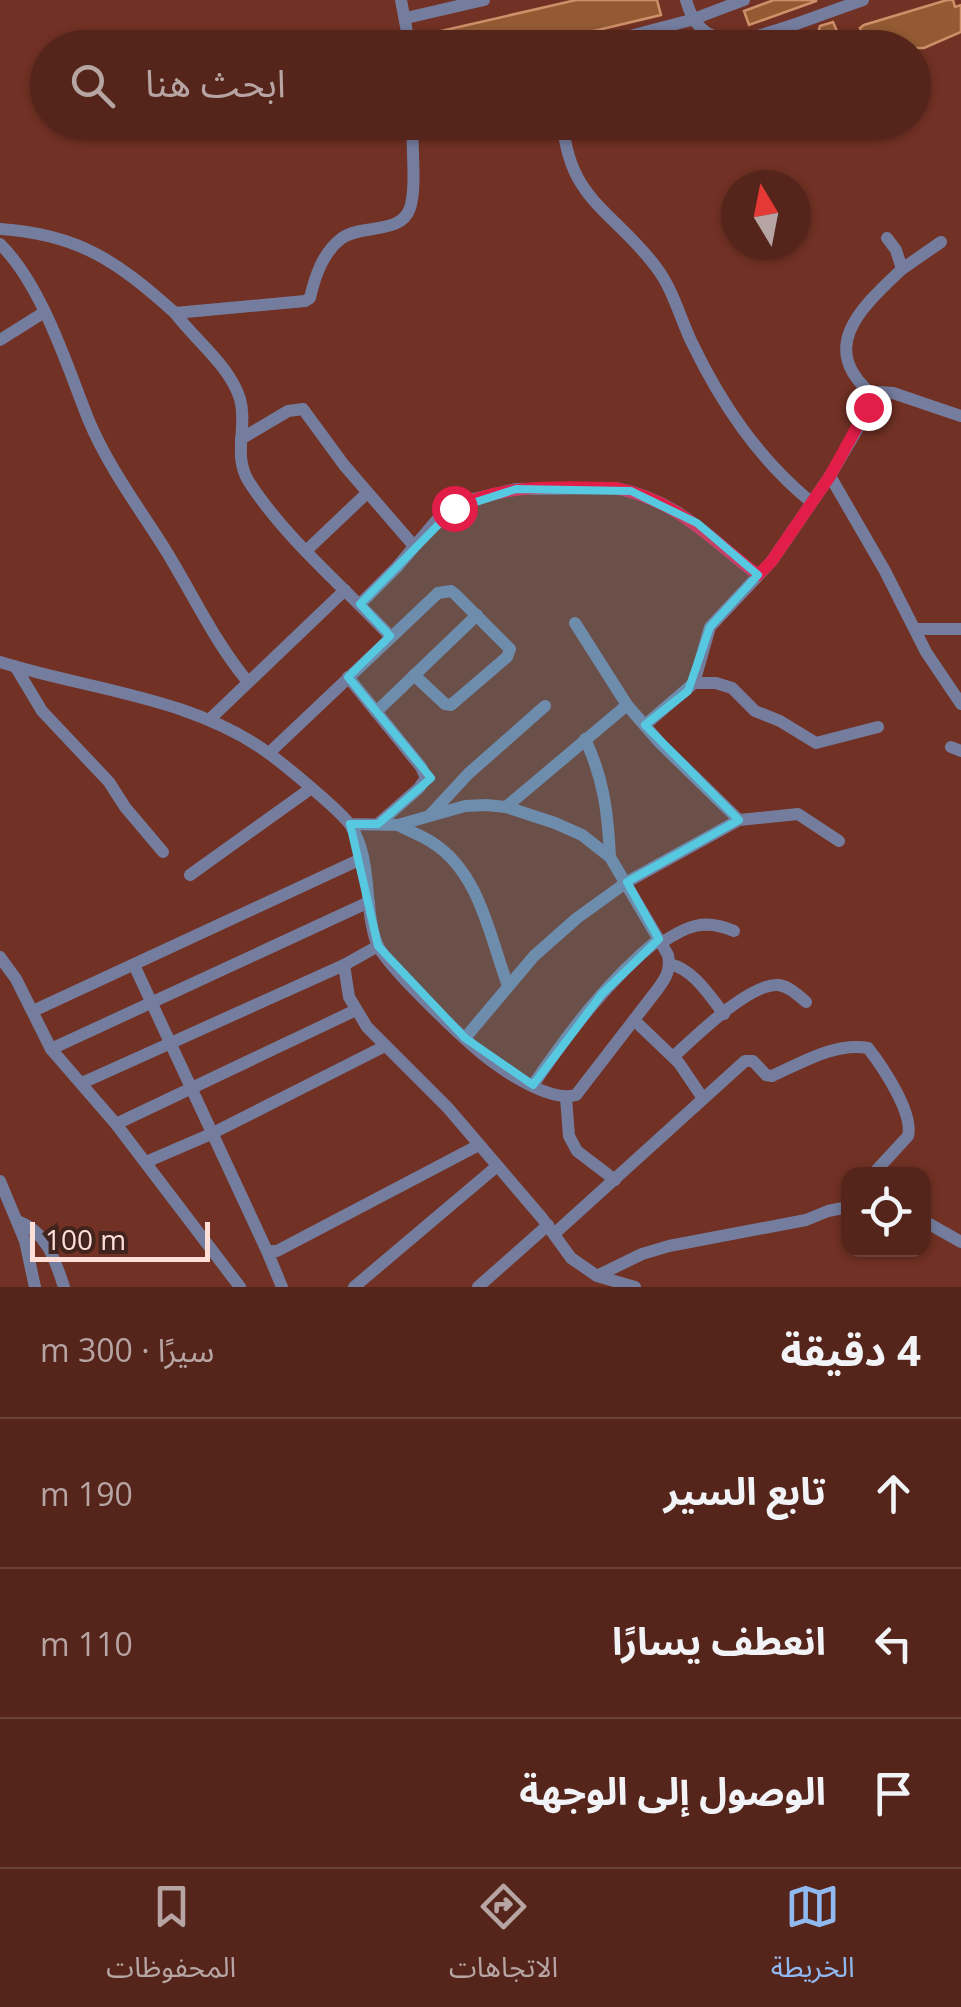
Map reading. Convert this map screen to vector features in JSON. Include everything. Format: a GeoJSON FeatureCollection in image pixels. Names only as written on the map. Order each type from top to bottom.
{"type":"FeatureCollection","features":[{"type":"Feature","properties":{"kind":"street"},"geometry":{"type":"LineString","coordinates":[[401,0],[408,30]]}},
{"type":"Feature","properties":{"kind":"street"},"geometry":{"type":"LineString","coordinates":[[406,18],[484,0]]}},
{"type":"Feature","properties":{"kind":"street"},"geometry":{"type":"LineString","coordinates":[[686,0],[691,20],[704,30]]}},
{"type":"Feature","properties":{"kind":"street"},"geometry":{"type":"LineString","coordinates":[[653,30],[744,0]]}},
{"type":"Feature","properties":{"kind":"street"},"geometry":{"type":"LineString","coordinates":[[777,30],[862,0]]}},
{"type":"Feature","properties":{"kind":"street"},"geometry":{"type":"LineString","coordinates":[[175,313],[308,300],[322,262],[341,239],[362,229],[395,224],[407,214],[412,194],[413,140]]}},
{"type":"Feature","properties":{"kind":"street"},"geometry":{"type":"LineString","coordinates":[[563,140],[576,180],[656,266],[707,374],[742,432],[811,502]]}},
{"type":"Feature","properties":{"kind":"street"},"geometry":{"type":"LineString","coordinates":[[0,229],[49,234],[84,246],[120,268],[175,313],[236,388],[242,417],[241,464],[248,480],[307,550],[390,636]]}},
{"type":"Feature","properties":{"kind":"street"},"geometry":{"type":"LineString","coordinates":[[887,238],[902,268]]}},
{"type":"Feature","properties":{"kind":"street"},"geometry":{"type":"LineString","coordinates":[[874,396],[848,367],[851,332],[867,300],[902,268],[941,242]]}},
{"type":"Feature","properties":{"kind":"street"},"geometry":{"type":"LineString","coordinates":[[0,244],[28,280],[72,371],[107,459],[165,548],[222,651],[248,682]]}},
{"type":"Feature","properties":{"kind":"street"},"geometry":{"type":"LineString","coordinates":[[0,340],[43,313]]}},
{"type":"Feature","properties":{"kind":"street"},"geometry":{"type":"LineString","coordinates":[[645,725],[694,683],[710,627],[771,562],[830,476],[878,392],[893,392],[961,416]]}},
{"type":"Feature","properties":{"kind":"street"},"geometry":{"type":"LineString","coordinates":[[240,438],[288,412],[302,409],[414,546]]}},
{"type":"Feature","properties":{"kind":"street"},"geometry":{"type":"LineString","coordinates":[[830,476],[926,652],[961,704]]}},
{"type":"Feature","properties":{"kind":"street"},"geometry":{"type":"LineString","coordinates":[[360,604],[436,521],[454,508],[492,493],[547,487],[631,491],[697,523],[758,575]]}},
{"type":"Feature","properties":{"kind":"street"},"geometry":{"type":"LineString","coordinates":[[307,550],[367,492]]}},
{"type":"Feature","properties":{"kind":"street"},"geometry":{"type":"LineString","coordinates":[[209,720],[345,590]]}},
{"type":"Feature","properties":{"kind":"street"},"geometry":{"type":"LineString","coordinates":[[269,753],[425,602],[444,592],[455,594],[508,646],[507,657],[450,706],[414,675]]}},
{"type":"Feature","properties":{"kind":"street"},"geometry":{"type":"LineString","coordinates":[[376,712],[477,615]]}},
{"type":"Feature","properties":{"kind":"street"},"geometry":{"type":"LineString","coordinates":[[574,623],[627,705],[739,820]]}},
{"type":"Feature","properties":{"kind":"street"},"geometry":{"type":"LineString","coordinates":[[916,628],[961,628]]}},
{"type":"Feature","properties":{"kind":"street"},"geometry":{"type":"LineString","coordinates":[[5,666],[209,720],[269,753],[350,824],[363,858],[378,946],[493,1063],[566,1098],[576,1095],[668,974],[670,964],[610,857],[582,835],[506,807],[465,806],[398,825],[350,824]]}},
{"type":"Feature","properties":{"kind":"street"},"geometry":{"type":"LineString","coordinates":[[5,666],[110,782],[125,807],[163,852]]}},
{"type":"Feature","properties":{"kind":"street"},"geometry":{"type":"LineString","coordinates":[[348,676],[422,767],[426,778],[378,824]]}},
{"type":"Feature","properties":{"kind":"street"},"geometry":{"type":"LineString","coordinates":[[694,683],[732,688],[755,711],[816,743],[878,727]]}},
{"type":"Feature","properties":{"kind":"street"},"geometry":{"type":"LineString","coordinates":[[506,807],[627,705]]}},
{"type":"Feature","properties":{"kind":"street"},"geometry":{"type":"LineString","coordinates":[[430,814],[457,784],[545,706]]}},
{"type":"Feature","properties":{"kind":"street"},"geometry":{"type":"LineString","coordinates":[[585,739],[603,781],[610,857]]}},
{"type":"Feature","properties":{"kind":"street"},"geometry":{"type":"LineString","coordinates":[[190,874],[310,789]]}},
{"type":"Feature","properties":{"kind":"street"},"geometry":{"type":"LineString","coordinates":[[465,1038],[534,956],[563,930],[627,882],[739,820],[798,814],[840,841]]}},
{"type":"Feature","properties":{"kind":"street"},"geometry":{"type":"LineString","coordinates":[[398,825],[435,844],[466,878],[484,916],[508,986]]}},
{"type":"Feature","properties":{"kind":"street"},"geometry":{"type":"LineString","coordinates":[[33,1011],[363,858]]}},
{"type":"Feature","properties":{"kind":"street"},"geometry":{"type":"LineString","coordinates":[[50,1049],[370,902]]}},
{"type":"Feature","properties":{"kind":"street"},"geometry":{"type":"LineString","coordinates":[[533,1085],[566,1037],[630,962],[694,924],[714,922],[734,930]]}},
{"type":"Feature","properties":{"kind":"street"},"geometry":{"type":"LineString","coordinates":[[82,1083],[378,946]]}},
{"type":"Feature","properties":{"kind":"street"},"geometry":{"type":"LineString","coordinates":[[0,958],[33,1011],[50,1049],[116,1124],[240,1287]]}},
{"type":"Feature","properties":{"kind":"street"},"geometry":{"type":"LineString","coordinates":[[134,964],[282,1287]]}},
{"type":"Feature","properties":{"kind":"street"},"geometry":{"type":"LineString","coordinates":[[670,964],[681,967],[696,980],[724,1014]]}},
{"type":"Feature","properties":{"kind":"street"},"geometry":{"type":"LineString","coordinates":[[344,965],[348,997],[356,1010],[385,1046],[448,1108],[571,1258],[596,1276],[634,1287]]}},
{"type":"Feature","properties":{"kind":"street"},"geometry":{"type":"LineString","coordinates":[[673,1057],[740,1002],[774,985],[790,988],[806,1002]]}},
{"type":"Feature","properties":{"kind":"street"},"geometry":{"type":"LineString","coordinates":[[116,1124],[356,1010]]}},
{"type":"Feature","properties":{"kind":"street"},"geometry":{"type":"LineString","coordinates":[[634,1020],[673,1057],[702,1098]]}},
{"type":"Feature","properties":{"kind":"street"},"geometry":{"type":"LineString","coordinates":[[146,1162],[385,1046]]}},
{"type":"Feature","properties":{"kind":"street"},"geometry":{"type":"LineString","coordinates":[[480,1287],[615,1180],[745,1060],[754,1061],[772,1076],[810,1057],[868,1048],[893,1084],[910,1127],[908,1136],[879,1167]]}},
{"type":"Feature","properties":{"kind":"street"},"geometry":{"type":"LineString","coordinates":[[566,1098],[569,1136],[577,1151],[615,1180]]}},
{"type":"Feature","properties":{"kind":"street"},"geometry":{"type":"LineString","coordinates":[[268,1251],[277,1251],[477,1146]]}},
{"type":"Feature","properties":{"kind":"street"},"geometry":{"type":"LineString","coordinates":[[354,1287],[496,1166]]}},
{"type":"Feature","properties":{"kind":"street"},"geometry":{"type":"LineString","coordinates":[[0,1181],[17,1221],[35,1287]]}},
{"type":"Feature","properties":{"kind":"street"},"geometry":{"type":"LineString","coordinates":[[596,1276],[642,1254],[670,1246],[806,1220],[841,1208]]}},
{"type":"Feature","properties":{"kind":"street"},"geometry":{"type":"LineString","coordinates":[[17,1221],[33,1226],[41,1235],[64,1287]]}},
{"type":"Feature","properties":{"kind":"street"},"geometry":{"type":"LineString","coordinates":[[931,1225],[961,1242]]}},
{"type":"Feature","properties":{"kind":"highlighted area"},"geometry":{"type":"Polygon","coordinates":[[[516,489],[631,491],[697,523],[758,575],[710,627],[688,691],[645,725],[739,820],[627,882],[659,939],[602,994],[533,1085],[465,1038],[378,946],[350,824],[378,824],[431,778],[348,677],[390,636],[360,604],[454,509],[516,489]]]}},
{"type":"Feature","properties":{"kind":"building"},"geometry":{"type":"Polygon","coordinates":[[[576,0],[657,0],[661,15],[598,30],[445,30],[576,0]]]}},
{"type":"Feature","properties":{"kind":"building"},"geometry":{"type":"Polygon","coordinates":[[[774,0],[816,1],[749,25],[744,11],[774,0]]]}},
{"type":"Feature","properties":{"kind":"building"},"geometry":{"type":"Polygon","coordinates":[[[947,0],[953,0],[955,7],[961,5],[961,32],[931,45],[931,30],[861,30],[864,25],[947,0]]]}},
{"type":"Feature","properties":{"kind":"building"},"geometry":{"type":"Polygon","coordinates":[[[833,22],[836,30],[819,30],[820,26],[833,22]]]}},
{"type":"Feature","properties":{"kind":"route"},"geometry":{"type":"LineString","coordinates":[[454,508],[492,493],[516,489],[631,491],[697,523],[758,575],[830,476],[868,407]]}}]}
